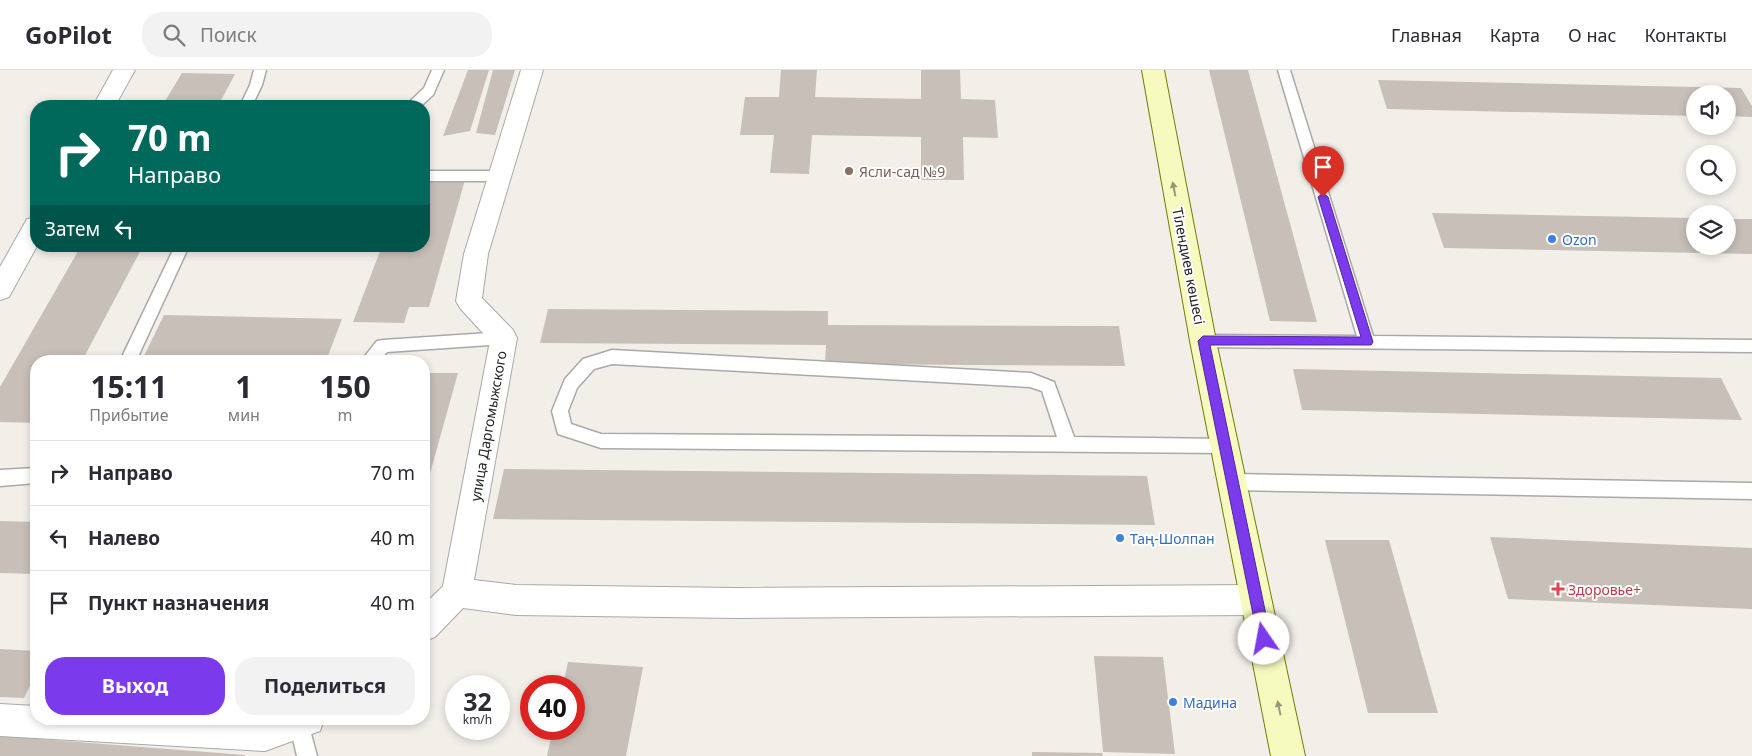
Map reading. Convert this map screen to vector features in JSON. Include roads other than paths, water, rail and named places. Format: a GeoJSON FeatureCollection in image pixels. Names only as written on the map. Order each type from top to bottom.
{"type":"FeatureCollection","features":[{"type":"Feature","properties":{"kind":"street"},"geometry":{"type":"LineString","coordinates":[[107,100],[124,70]]}},
{"type":"Feature","properties":{"kind":"street","name":"улица Даргомыжского"},"geometry":{"type":"LineString","coordinates":[[456,593],[504,338],[469,301],[476,254],[532,70]]}},
{"type":"Feature","properties":{"kind":"street","name":"Тілендиев көшесі"},"geometry":{"type":"LineString","coordinates":[[1153,70],[1203,341],[1288,756]]}},
{"type":"Feature","properties":{"kind":"street"},"geometry":{"type":"LineString","coordinates":[[0,290],[30,237]]}},
{"type":"Feature","properties":{"kind":"street"},"geometry":{"type":"LineString","coordinates":[[430,620],[456,593],[516,600],[736,603],[1256,600]]}},
{"type":"Feature","properties":{"kind":"street"},"geometry":{"type":"LineString","coordinates":[[0,720],[30,722]]}},
{"type":"Feature","properties":{"kind":"street"},"geometry":{"type":"LineString","coordinates":[[88,725],[265,735],[291,725]]}},
{"type":"Feature","properties":{"kind":"lane"},"geometry":{"type":"LineString","coordinates":[[249,100],[260,70]]}},
{"type":"Feature","properties":{"kind":"lane"},"geometry":{"type":"LineString","coordinates":[[422,100],[431,90],[438,70]]}},
{"type":"Feature","properties":{"kind":"lane"},"geometry":{"type":"LineString","coordinates":[[1284,70],[1367,342]]}},
{"type":"Feature","properties":{"kind":"lane"},"geometry":{"type":"LineString","coordinates":[[430,176],[500,176]]}},
{"type":"Feature","properties":{"kind":"lane"},"geometry":{"type":"LineString","coordinates":[[131,355],[179,252]]}},
{"type":"Feature","properties":{"kind":"lane"},"geometry":{"type":"LineString","coordinates":[[375,355],[383,346],[504,338]]}},
{"type":"Feature","properties":{"kind":"lane"},"geometry":{"type":"LineString","coordinates":[[1203,341],[1752,346]]}},
{"type":"Feature","properties":{"kind":"lane"},"geometry":{"type":"LineString","coordinates":[[1068,444],[1048,387],[1031,380],[612,357],[589,364],[570,384],[560,411],[564,429],[601,441],[1225,446]]}},
{"type":"Feature","properties":{"kind":"lane"},"geometry":{"type":"LineString","coordinates":[[0,478],[30,476]]}},
{"type":"Feature","properties":{"kind":"lane"},"geometry":{"type":"LineString","coordinates":[[1233,482],[1752,491]]}},
{"type":"Feature","properties":{"kind":"lane"},"geometry":{"type":"LineString","coordinates":[[304,725],[306,756]]}},
{"type":"Feature","properties":{"kind":"place","name":"Ясли-сад №9"},"geometry":{"type":"Point","coordinates":[849,171]}},
{"type":"Feature","properties":{"kind":"place","name":"Ozon"},"geometry":{"type":"Point","coordinates":[1552,239]}},
{"type":"Feature","properties":{"kind":"place","name":"Таң-Шолпан"},"geometry":{"type":"Point","coordinates":[1120,538]}},
{"type":"Feature","properties":{"kind":"place","name":"Здоровье+"},"geometry":{"type":"Point","coordinates":[1558,589]}},
{"type":"Feature","properties":{"kind":"place","name":"Мадина"},"geometry":{"type":"Point","coordinates":[1173,702]}}]}
